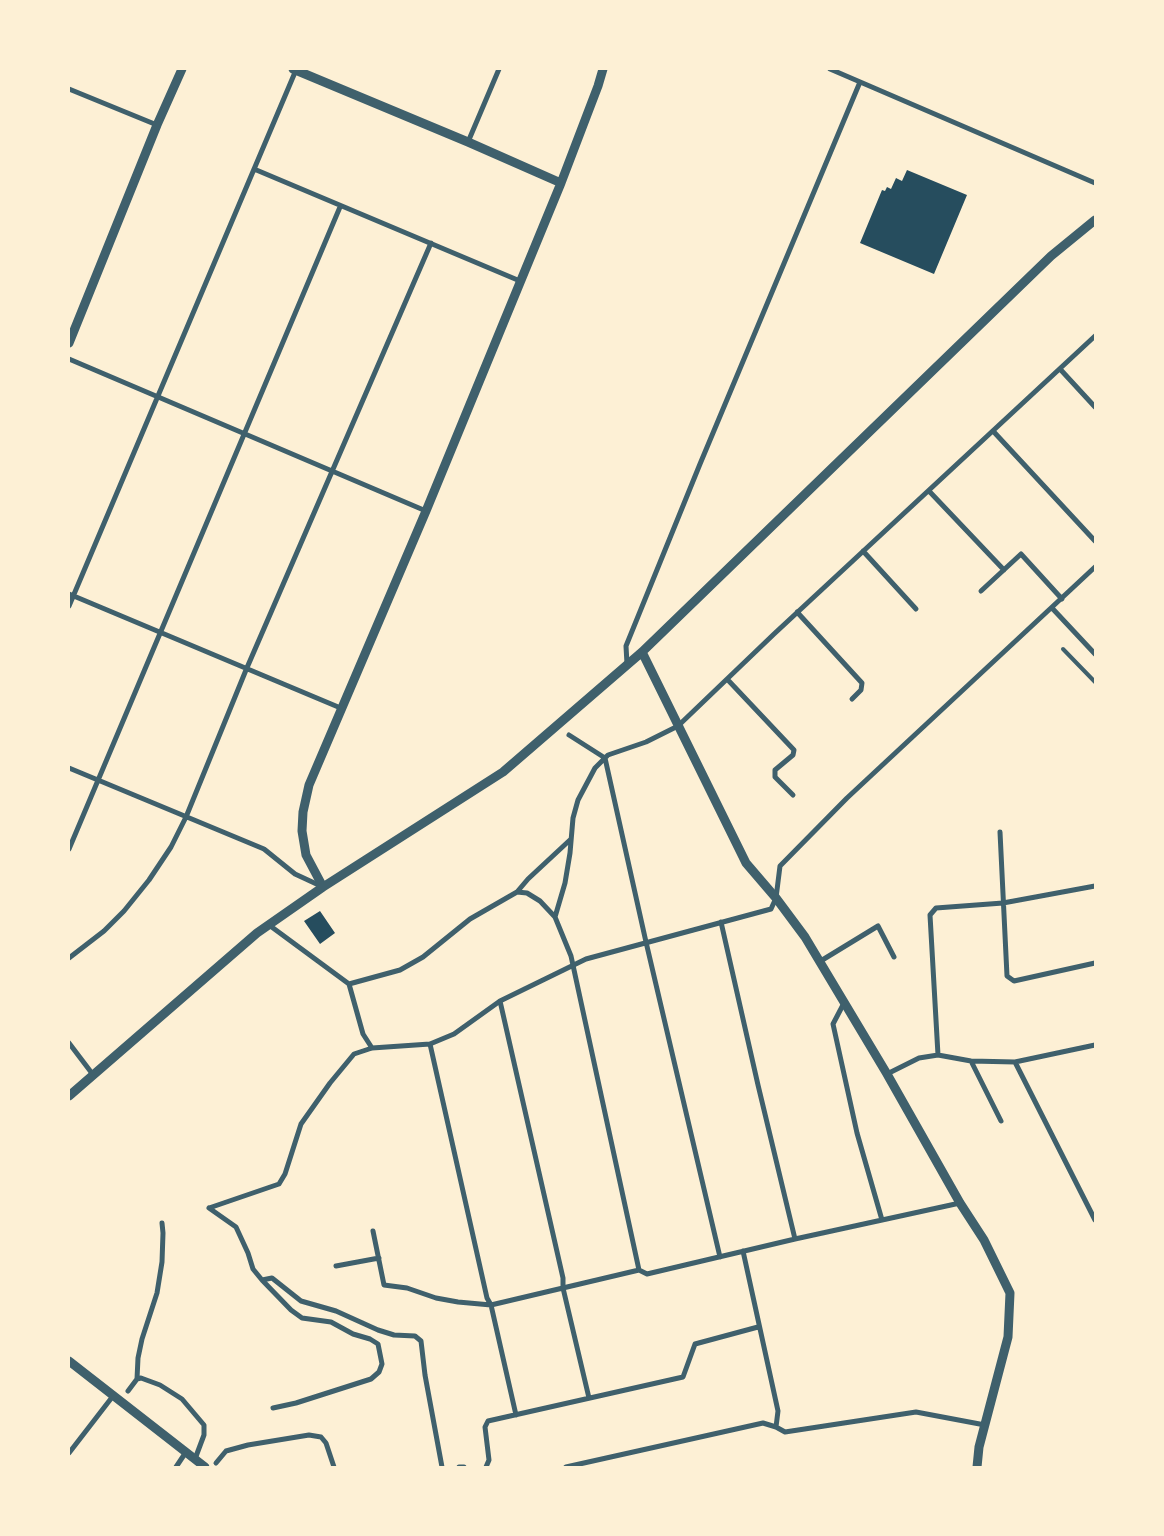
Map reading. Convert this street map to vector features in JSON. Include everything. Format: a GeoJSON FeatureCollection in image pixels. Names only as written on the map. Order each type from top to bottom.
{"type":"FeatureCollection","features":[{"type":"Feature","properties":{"kind":"street"},"geometry":{"type":"LineString","coordinates":[[69,344],[157,125],[182,69]]}},
{"type":"Feature","properties":{"kind":"street"},"geometry":{"type":"LineString","coordinates":[[69,606],[71,594],[159,396],[295,69],[561,183]]}},
{"type":"Feature","properties":{"kind":"street"},"geometry":{"type":"LineString","coordinates":[[468,142],[500,69]]}},
{"type":"Feature","properties":{"kind":"street"},"geometry":{"type":"LineString","coordinates":[[323,887],[306,855],[302,831],[303,812],[310,785],[426,511],[561,183],[603,69]]}},
{"type":"Feature","properties":{"kind":"street"},"geometry":{"type":"LineString","coordinates":[[830,69],[1095,182]]}},
{"type":"Feature","properties":{"kind":"street"},"geometry":{"type":"LineString","coordinates":[[627,664],[626,646],[630,636],[703,455],[860,82]]}},
{"type":"Feature","properties":{"kind":"street"},"geometry":{"type":"LineString","coordinates":[[69,88],[157,125]]}},
{"type":"Feature","properties":{"kind":"street"},"geometry":{"type":"LineString","coordinates":[[254,169],[520,282]]}},
{"type":"Feature","properties":{"kind":"street"},"geometry":{"type":"LineString","coordinates":[[69,849],[340,207]]}},
{"type":"Feature","properties":{"kind":"street"},"geometry":{"type":"LineString","coordinates":[[69,1096],[257,933],[323,887],[503,772],[642,652],[1051,256],[1095,220]]}},
{"type":"Feature","properties":{"kind":"street"},"geometry":{"type":"LineString","coordinates":[[69,958],[104,931],[124,911],[154,874],[171,847],[186,817],[246,670],[431,243]]}},
{"type":"Feature","properties":{"kind":"street"},"geometry":{"type":"LineString","coordinates":[[556,917],[565,883],[573,818],[578,800],[595,768],[608,756],[646,742],[678,726],[797,612],[1095,336]]}},
{"type":"Feature","properties":{"kind":"street"},"geometry":{"type":"LineString","coordinates":[[69,359],[426,511]]}},
{"type":"Feature","properties":{"kind":"street"},"geometry":{"type":"LineString","coordinates":[[1060,369],[1095,407]]}},
{"type":"Feature","properties":{"kind":"street"},"geometry":{"type":"LineString","coordinates":[[993,431],[1095,541]]}},
{"type":"Feature","properties":{"kind":"street"},"geometry":{"type":"LineString","coordinates":[[928,491],[1004,570]]}},
{"type":"Feature","properties":{"kind":"street"},"geometry":{"type":"LineString","coordinates":[[863,551],[916,609]]}},
{"type":"Feature","properties":{"kind":"street"},"geometry":{"type":"LineString","coordinates":[[981,591],[1020,554],[1062,599]]}},
{"type":"Feature","properties":{"kind":"street"},"geometry":{"type":"LineString","coordinates":[[273,1408],[296,1403],[370,1379],[379,1372],[382,1364],[382,1354],[378,1344],[370,1339],[353,1334],[331,1322],[302,1318],[291,1310],[252,1269],[248,1253],[236,1227],[209,1208],[279,1184],[285,1174],[301,1124],[330,1083],[354,1054],[372,1048],[430,1044],[454,1034],[500,1001],[586,959],[770,909],[776,898],[780,866],[847,798],[1095,568]]}},
{"type":"Feature","properties":{"kind":"street"},"geometry":{"type":"LineString","coordinates":[[71,594],[246,670],[343,709]]}},
{"type":"Feature","properties":{"kind":"street"},"geometry":{"type":"LineString","coordinates":[[1052,608],[1095,654]]}},
{"type":"Feature","properties":{"kind":"street"},"geometry":{"type":"LineString","coordinates":[[797,612],[862,683],[861,690],[852,699]]}},
{"type":"Feature","properties":{"kind":"street"},"geometry":{"type":"LineString","coordinates":[[642,652],[746,863],[776,898],[804,937],[887,1074],[960,1203],[984,1240],[1010,1293],[1008,1337],[979,1446],[976,1467]]}},
{"type":"Feature","properties":{"kind":"street"},"geometry":{"type":"LineString","coordinates":[[727,679],[794,750],[793,755],[775,770],[775,777],[793,795]]}},
{"type":"Feature","properties":{"kind":"street"},"geometry":{"type":"LineString","coordinates":[[569,735],[605,758],[720,1257]]}},
{"type":"Feature","properties":{"kind":"street"},"geometry":{"type":"LineString","coordinates":[[69,768],[264,849],[295,874],[323,887]]}},
{"type":"Feature","properties":{"kind":"street"},"geometry":{"type":"LineString","coordinates":[[1000,832],[1007,976],[1014,981],[1095,963]]}},
{"type":"Feature","properties":{"kind":"street"},"geometry":{"type":"LineString","coordinates":[[349,984],[400,970],[423,957],[470,919],[517,892],[571,838]]}},
{"type":"Feature","properties":{"kind":"street"},"geometry":{"type":"LineString","coordinates":[[938,1055],[930,915],[936,908],[1003,903],[1095,886]]}},
{"type":"Feature","properties":{"kind":"street"},"geometry":{"type":"LineString","coordinates":[[517,892],[527,893],[540,901],[556,917],[571,956],[639,1270]]}},
{"type":"Feature","properties":{"kind":"street"},"geometry":{"type":"LineString","coordinates":[[721,922],[795,1239]]}},
{"type":"Feature","properties":{"kind":"street"},"geometry":{"type":"LineString","coordinates":[[269,925],[349,984],[363,1034],[372,1048]]}},
{"type":"Feature","properties":{"kind":"street"},"geometry":{"type":"LineString","coordinates":[[819,962],[878,926],[894,958]]}},
{"type":"Feature","properties":{"kind":"street"},"geometry":{"type":"LineString","coordinates":[[500,1001],[589,1398]]}},
{"type":"Feature","properties":{"kind":"street"},"geometry":{"type":"LineString","coordinates":[[844,1003],[833,1024],[857,1133],[882,1220]]}},
{"type":"Feature","properties":{"kind":"street"},"geometry":{"type":"LineString","coordinates":[[69,1043],[94,1076]]}},
{"type":"Feature","properties":{"kind":"street"},"geometry":{"type":"LineString","coordinates":[[430,1044],[487,1298],[491,1305],[516,1415]]}},
{"type":"Feature","properties":{"kind":"street"},"geometry":{"type":"LineString","coordinates":[[887,1074],[919,1058],[938,1055],[971,1061],[1015,1062],[1095,1045]]}},
{"type":"Feature","properties":{"kind":"street"},"geometry":{"type":"LineString","coordinates":[[971,1061],[1001,1121]]}},
{"type":"Feature","properties":{"kind":"street"},"geometry":{"type":"LineString","coordinates":[[1015,1062],[1095,1220]]}},
{"type":"Feature","properties":{"kind":"street"},"geometry":{"type":"LineString","coordinates":[[373,1231],[384,1285],[407,1288],[436,1298],[491,1305],[639,1270],[647,1274],[960,1203]]}},
{"type":"Feature","properties":{"kind":"street"},"geometry":{"type":"LineString","coordinates":[[128,1391],[137,1379],[138,1358],[142,1339],[157,1293],[162,1262],[162,1223]]}},
{"type":"Feature","properties":{"kind":"street"},"geometry":{"type":"LineString","coordinates":[[743,1251],[758,1327],[778,1411],[776,1427]]}},
{"type":"Feature","properties":{"kind":"street"},"geometry":{"type":"LineString","coordinates":[[336,1266],[379,1258]]}},
{"type":"Feature","properties":{"kind":"street"},"geometry":{"type":"LineString","coordinates":[[262,1280],[272,1278],[301,1301],[336,1311],[378,1330],[394,1335],[415,1336],[421,1341],[434,1432],[442,1467]]}},
{"type":"Feature","properties":{"kind":"street"},"geometry":{"type":"LineString","coordinates":[[486,1467],[489,1460],[485,1427],[488,1421],[683,1376],[695,1344],[758,1327]]}},
{"type":"Feature","properties":{"kind":"street"},"geometry":{"type":"LineString","coordinates":[[69,1361],[205,1467]]}},
{"type":"Feature","properties":{"kind":"street"},"geometry":{"type":"LineString","coordinates":[[137,1379],[141,1378],[168,1390],[182,1400],[204,1425],[204,1435],[195,1460]]}},
{"type":"Feature","properties":{"kind":"street"},"geometry":{"type":"LineString","coordinates":[[69,1452],[113,1396]]}},
{"type":"Feature","properties":{"kind":"street"},"geometry":{"type":"LineString","coordinates":[[566,1467],[762,1423],[785,1432],[916,1412],[985,1425]]}},
{"type":"Feature","properties":{"kind":"street"},"geometry":{"type":"LineString","coordinates":[[216,1462],[226,1451],[257,1443],[309,1435],[321,1437],[326,1443],[334,1467]]}},
{"type":"Feature","properties":{"kind":"street"},"geometry":{"type":"LineString","coordinates":[[176,1467],[186,1452]]}},
{"type":"Feature","properties":{"kind":"street"},"geometry":{"type":"LineString","coordinates":[[459,1467],[464,1467]]}},
{"type":"Feature","properties":{"kind":"lane"},"geometry":{"type":"LineString","coordinates":[[1063,649],[1095,682]]}},
{"type":"Feature","properties":{"kind":"building"},"geometry":{"type":"Polygon","coordinates":[[[907,170],[967,195],[934,274],[860,243],[882,190],[885,191],[887,187],[891,189],[896,178],[902,181],[907,170]]]}},
{"type":"Feature","properties":{"kind":"building"},"geometry":{"type":"Polygon","coordinates":[[[320,911],[335,933],[320,944],[304,921],[320,911]]]}}]}
